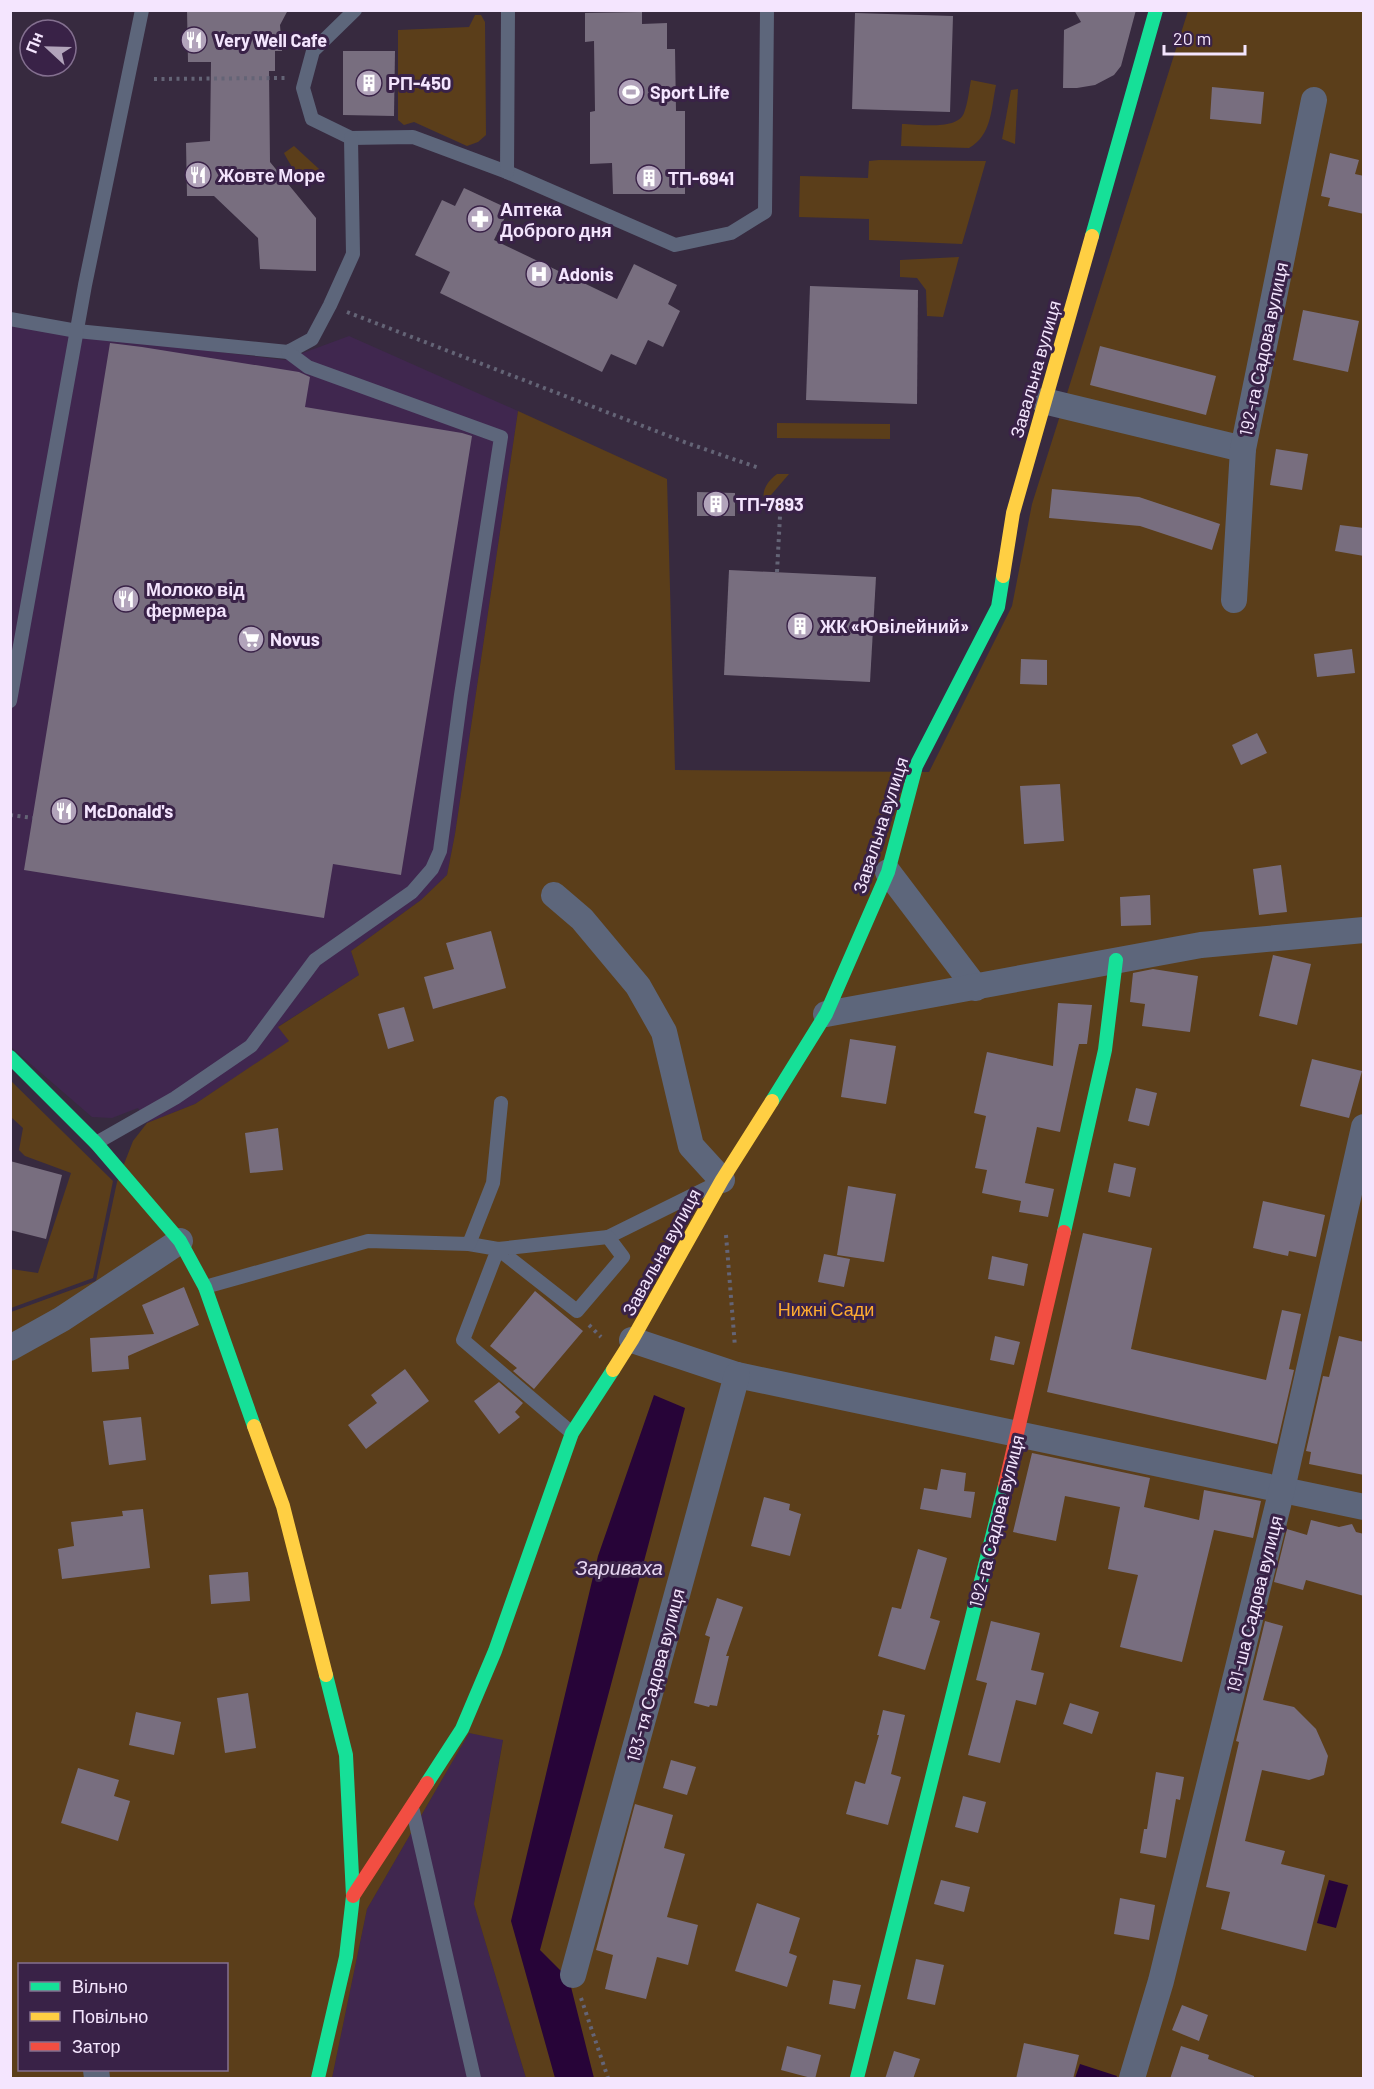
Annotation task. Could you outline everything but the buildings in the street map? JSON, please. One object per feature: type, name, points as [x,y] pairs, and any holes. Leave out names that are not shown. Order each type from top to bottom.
[{"type":"street","name":"Завальна вулиця","points":[[353,1896],[462,1729],[495,1651],[572,1432],[632,1340],[722,1180],[826,1014],[888,872],[916,766],[998,607],[1013,513],[1156,10]]},
{"type":"street","name":"192-га Садова вулиця","points":[[1234,600],[1243,449],[1314,100]]},
{"type":"street","points":[[1044,401],[1243,449]]},
{"type":"street","points":[[888,872],[976,988]]},
{"type":"street","points":[[554,895],[582,919],[638,986],[664,1032],[692,1146],[722,1180]]},
{"type":"street","points":[[826,1014],[1201,945],[1364,930]]},
{"type":"street","name":"192-га Садова вулиця","points":[[857,2079],[1018,1433],[1105,1050],[1116,960]]},
{"type":"street","points":[[10,1057],[96,1143],[180,1241],[205,1287],[283,1506],[346,1755],[353,1896],[346,1957],[318,2079]]},
{"type":"street","name":"191-ша Садова вулиця","points":[[1132,2079],[1161,1981],[1282,1489],[1364,1127]]},
{"type":"street","points":[[10,1348],[62,1319],[180,1241]]},
{"type":"street","points":[[632,1340],[737,1375],[1364,1507]]},
{"type":"street","name":"193-тя Садова вулиця","points":[[573,1975],[737,1375]]},
{"type":"lane","points":[[10,701],[77,331],[142,10]]},
{"type":"lane","points":[[355,10],[313,51],[303,88],[312,119],[351,138],[413,137],[507,172],[675,245],[731,233],[765,212],[767,10]]},
{"type":"lane","points":[[507,172],[508,10]]},
{"type":"lane","points":[[288,352],[312,339],[353,254],[351,138]]},
{"type":"lane","points":[[10,319],[77,331],[288,352],[309,367],[501,437],[461,694],[440,851],[432,869],[412,892],[315,960],[251,1046],[175,1098],[96,1143]]},
{"type":"lane","points":[[469,1244],[493,1183],[501,1103]]},
{"type":"lane","points":[[205,1287],[368,1241],[469,1244],[498,1249],[608,1237],[722,1180]]},
{"type":"lane","points":[[498,1249],[577,1311],[623,1257],[608,1237]]},
{"type":"lane","points":[[498,1249],[463,1340],[572,1432]]},
{"type":"lane","points":[[412,1805],[474,2079]]},
{"type":"path","points":[[154,79],[288,78]]},
{"type":"path","points":[[330,305],[687,443],[759,468]]},
{"type":"path","points":[[777,572],[780,516]]},
{"type":"path","points":[[10,815],[33,818]]},
{"type":"path","points":[[726,1226],[737,1375]]},
{"type":"path","points":[[573,1975],[608,2079]]},
{"type":"shaded area","points":[[10,326],[284,360],[349,336],[518,411],[447,875],[421,900],[351,951],[359,975],[279,1026],[290,1041],[195,1104],[147,1123],[138,1108],[112,1118],[92,1117],[11,1047]]},
{"type":"shaded area","points":[[469,1733],[503,1739],[474,1904],[526,2078],[332,2078],[367,1909]]},
{"type":"green space","name":"Нижні Сади","points":[[1188,11],[1363,11],[1363,2078],[526,2078],[474,1904],[503,1740],[469,1733],[367,1909],[332,2078],[11,2078],[11,1312],[96,1281],[117,1182],[133,1141],[147,1123],[195,1104],[289,1041],[278,1027],[359,975],[351,951],[421,900],[447,875],[518,411],[667,479],[675,770],[929,772],[1012,606],[1032,504]]},
{"type":"green space","points":[[475,15],[481,15],[485,22],[486,135],[478,142],[467,146],[414,122],[404,125],[398,120],[398,30],[469,27]]},
{"type":"green space","points":[[971,80],[996,85],[989,121],[977,143],[969,148],[901,146],[902,124],[936,125],[960,119],[964,113]]},
{"type":"green space","points":[[1018,89],[1015,144],[1002,139],[1011,90]]},
{"type":"green space","points":[[294,146],[319,169],[319,182],[301,176],[291,165],[284,153]]},
{"type":"green space","points":[[869,161],[986,161],[962,244],[869,240],[869,219],[799,217],[800,176],[868,178]]},
{"type":"green space","points":[[959,257],[943,317],[927,316],[926,290],[917,278],[900,277],[900,260]]},
{"type":"green space","points":[[777,423],[890,424],[890,439],[777,438]]},
{"type":"green space","points":[[777,474],[789,474],[771,495],[781,506],[778,510],[766,503],[764,498],[765,488]]},
{"type":"green space","points":[[10,1080],[113,1181],[93,1278],[11,1308],[11,1269],[38,1273],[71,1173],[25,1156],[19,1150],[23,1128],[11,1117]]},
{"type":"water","name":"Зариваха","points":[[654,1395],[685,1408],[540,1950],[569,1979],[594,2078],[555,2078],[511,1921],[598,1556]]},
{"type":"water","points":[[1329,1880],[1348,1885],[1336,1928],[1317,1923]]},
{"type":"water","points":[[1080,2064],[1117,2076],[1116,2078],[1075,2078]]},
{"type":"traffic: fast","points":[[1092,236],[1156,10]]},
{"type":"traffic: fast","points":[[772,1101],[826,1014],[888,872],[916,766],[998,607],[1003,576]]},
{"type":"traffic: fast","points":[[1064,1232],[1105,1050],[1116,960]]},
{"type":"traffic: fast","points":[[10,1057],[96,1143],[180,1241],[205,1287],[254,1426]]},
{"type":"traffic: fast","points":[[427,1783],[462,1729],[495,1651],[572,1433],[613,1370]]},
{"type":"traffic: fast","points":[[857,2078],[1005,1485]]},
{"type":"traffic: fast","points":[[318,2078],[346,1957],[353,1896],[346,1755],[326,1675]]},
{"type":"traffic: slow","points":[[1003,576],[1013,513],[1092,236]]},
{"type":"traffic: slow","points":[[613,1370],[722,1180],[772,1101]]},
{"type":"traffic: slow","points":[[254,1426],[283,1506],[326,1675]]},
{"type":"traffic: jam","points":[[1005,1485],[1064,1232]]},
{"type":"traffic: jam","points":[[353,1896],[427,1783]]},
{"type":"place","name":"Very Well Cafe","points":[[194,40]]},
{"type":"place","name":"РП-450","points":[[369,83]]},
{"type":"place","name":"Sport Life","points":[[631,92]]},
{"type":"place","name":"Жовте Море","points":[[198,175]]},
{"type":"place","name":"ТП-6941","points":[[649,178]]},
{"type":"place","name":"Аптека Доброго дня","points":[[480,219]]},
{"type":"place","name":"Adonis","points":[[539,274]]},
{"type":"place","name":"ТП-7893","points":[[716,504]]},
{"type":"place","name":"Молоко від фермера","points":[[126,599]]},
{"type":"place","name":"ЖК «Ювілейний»","points":[[800,626]]},
{"type":"place","name":"Novus","points":[[251,639]]},
{"type":"place","name":"McDonald's","points":[[64,811]]}]
